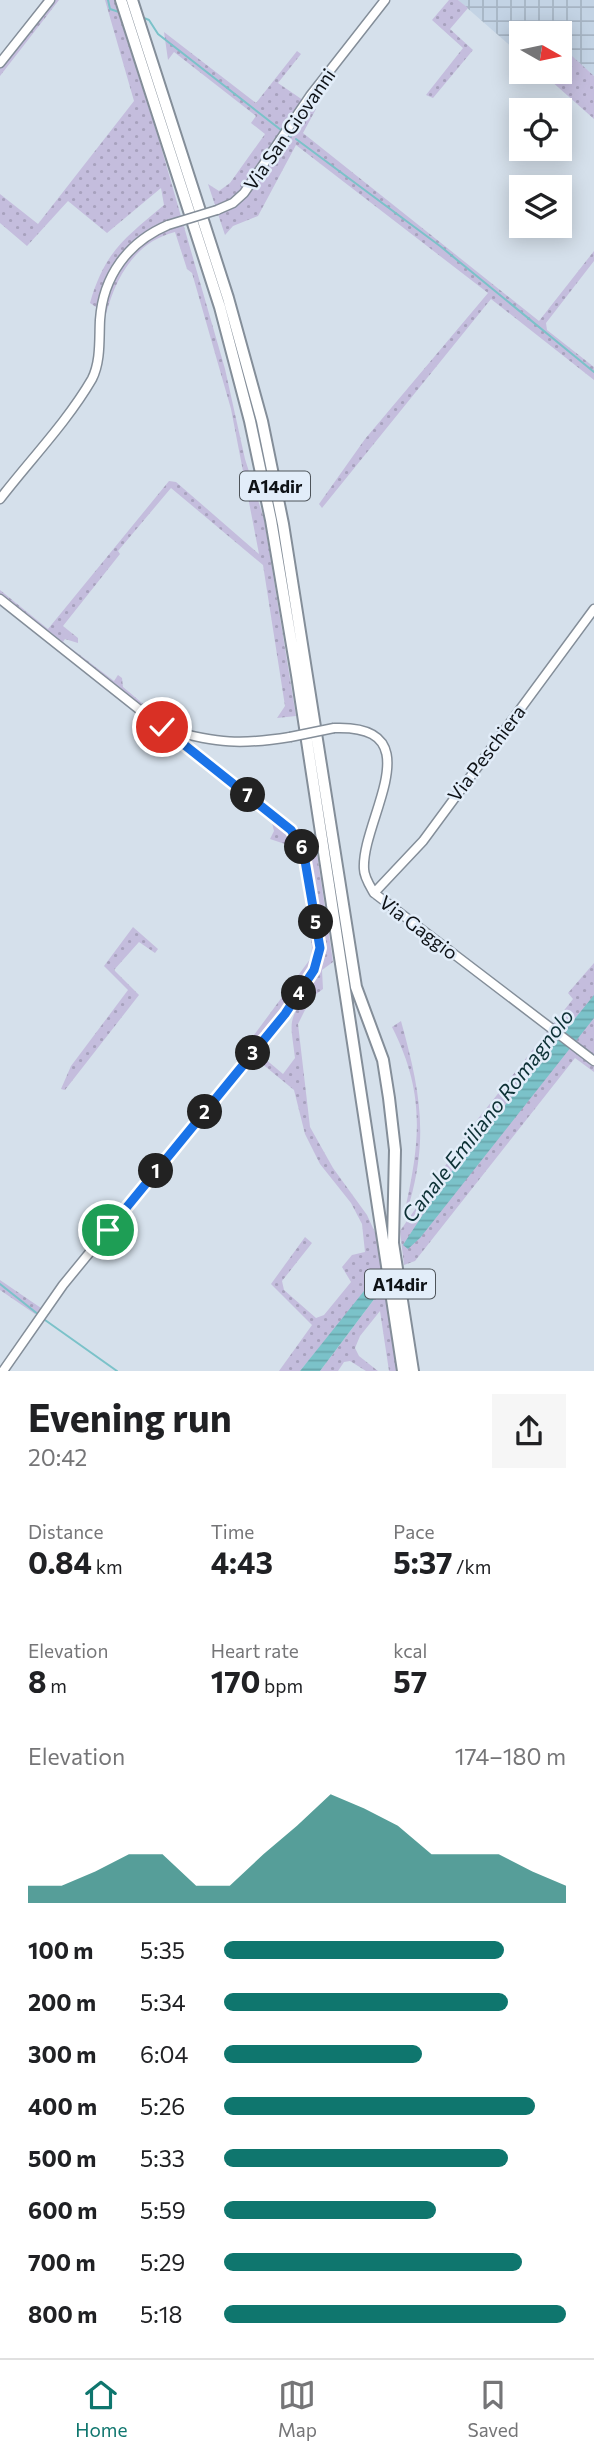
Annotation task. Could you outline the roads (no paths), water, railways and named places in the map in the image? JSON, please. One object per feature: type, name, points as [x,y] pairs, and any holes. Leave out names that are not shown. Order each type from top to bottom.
[{"type":"highway","name":"A14dir","points":[[121,0],[219,307],[250,421],[271,520],[298,675],[403,1371]]},
{"type":"highway","name":"A14dir","points":[[132,0],[228,298],[265,434],[283,524],[356,987],[383,1059],[395,1150],[393,1243],[413,1371]]},
{"type":"street","points":[[0,63],[50,0]]},
{"type":"street","name":"Via San Giovanni","points":[[0,499],[93,377],[99,347],[103,297],[115,269],[139,241],[168,225],[233,203],[244,193],[310,96],[386,0]]},
{"type":"street","points":[[0,599],[291,830],[303,849],[320,948],[314,970],[285,1014],[63,1285],[3,1371]]},
{"type":"street","name":"Via Peschiera","points":[[374,893],[423,841],[594,609]]},
{"type":"street","name":"Via Gaggio","points":[[162,727],[212,742],[251,743],[334,728],[357,727],[373,735],[386,750],[389,771],[365,854],[364,871],[374,893],[594,1061]]},
{"type":"water","points":[[594,995],[594,1018],[420,1238],[408,1249],[403,1245],[448,1176]]},
{"type":"water","points":[[377,1279],[382,1283],[375,1298],[320,1371],[300,1371],[364,1291]]},
{"type":"waterway","points":[[108,0],[110,9],[119,12]]},
{"type":"waterway","points":[[144,18],[149,20],[158,34],[281,130]]},
{"type":"waterway","points":[[296,139],[440,246],[594,372]]},
{"type":"waterway","points":[[0,1284],[39,1315]]},
{"type":"waterway","points":[[45,1320],[117,1371]]},
{"type":"water label","name":"Canale Emiliano Romagnolo","points":[[487,1115]]}]
